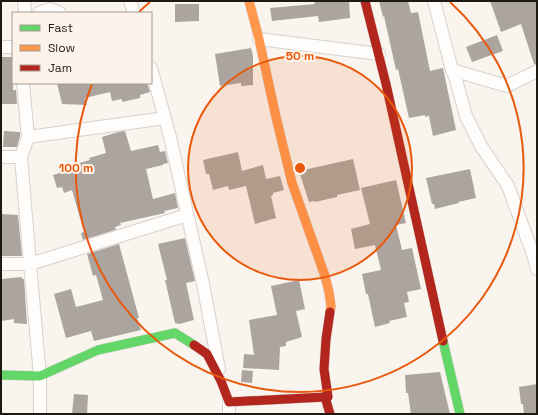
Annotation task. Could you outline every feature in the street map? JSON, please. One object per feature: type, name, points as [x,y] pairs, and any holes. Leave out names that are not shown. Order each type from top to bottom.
[{"type":"street","points":[[24,1],[25,12]]},
{"type":"street","points":[[130,1],[134,12]]},
{"type":"street","points":[[229,402],[328,397],[324,369],[326,339],[331,306],[329,292],[292,183],[249,1]]},
{"type":"street","points":[[365,1],[379,54],[460,414]]},
{"type":"street","points":[[434,1],[466,116],[482,146],[508,186],[537,269]]},
{"type":"street","points":[[42,12],[50,9],[58,12]]},
{"type":"street","points":[[259,39],[379,54]]},
{"type":"street","points":[[1,47],[12,47]]},
{"type":"street","points":[[452,70],[507,86],[537,71]]},
{"type":"street","points":[[152,72],[170,137],[188,215],[203,284],[221,382]]},
{"type":"street","points":[[23,84],[28,137],[21,158],[40,376],[40,414]]},
{"type":"street","points":[[28,137],[165,118]]},
{"type":"street","points":[[1,157],[21,158]]},
{"type":"street","points":[[1,264],[30,264],[188,215]]},
{"type":"street","points":[[1,375],[40,376],[98,350],[175,334],[207,354],[229,402],[229,414]]},
{"type":"street","points":[[325,397],[330,414]]},
{"type":"building","points":[[314,1],[349,1],[350,18],[319,22],[318,16],[272,21],[270,8],[315,4]]},
{"type":"building","points":[[379,1],[408,1],[411,13],[418,12],[430,71],[443,68],[456,130],[433,136],[429,116],[425,117],[425,115],[409,118],[398,69],[396,70],[384,16],[383,17]]},
{"type":"building","points":[[490,1],[537,1],[537,64],[534,64],[521,24],[501,32]]},
{"type":"building","points":[[175,4],[199,4],[199,21],[175,22]]},
{"type":"building","points":[[497,35],[503,51],[472,62],[466,47]]},
{"type":"building","points":[[251,48],[253,56],[253,85],[241,86],[241,83],[220,86],[215,54]]},
{"type":"building","points":[[1,57],[12,57],[12,84],[13,90],[16,90],[17,104],[1,104]]},
{"type":"building","points":[[57,84],[147,84],[150,92],[140,95],[140,98],[122,102],[122,99],[112,101],[110,92],[85,98],[87,105],[62,104]]},
{"type":"building","points":[[4,131],[20,132],[17,147],[3,147]]},
{"type":"building","points":[[125,131],[131,151],[158,145],[160,152],[165,151],[168,163],[146,169],[153,199],[175,193],[178,208],[164,211],[165,213],[120,223],[121,225],[115,227],[115,230],[83,240],[81,233],[84,232],[72,190],[64,193],[62,187],[57,188],[53,175],[69,170],[68,166],[90,160],[89,158],[106,153],[102,137]]},
{"type":"building","points":[[238,152],[242,171],[263,165],[266,179],[280,176],[284,190],[273,193],[271,196],[276,218],[255,224],[246,186],[229,190],[228,186],[213,190],[209,174],[206,174],[203,160]]},
{"type":"building","points":[[353,159],[360,190],[337,195],[337,197],[309,202],[299,171]]},
{"type":"building","points":[[470,169],[476,198],[435,209],[434,204],[432,204],[426,178]]},
{"type":"building","points":[[396,180],[406,223],[396,225],[402,250],[412,248],[421,289],[407,292],[409,302],[404,303],[407,317],[389,321],[390,323],[375,327],[362,274],[381,270],[375,245],[355,249],[351,229],[370,224],[361,188]]},
{"type":"building","points":[[1,214],[18,215],[22,256],[1,256]]},
{"type":"building","points":[[185,238],[195,281],[186,283],[194,320],[179,324],[175,323],[165,280],[167,280],[158,244]]},
{"type":"building","points":[[119,244],[141,330],[94,341],[91,331],[66,338],[54,294],[71,289],[76,307],[103,300],[96,275],[93,276],[87,254]]},
{"type":"building","points":[[22,277],[22,279],[24,279],[27,324],[14,323],[14,319],[1,321],[1,279]]},
{"type":"building","points":[[299,280],[305,309],[296,311],[302,337],[286,342],[286,346],[280,347],[279,370],[243,368],[244,354],[254,355],[249,320],[277,315],[271,286]]},
{"type":"building","points":[[242,370],[253,371],[252,383],[241,382]]},
{"type":"building","points":[[440,372],[450,414],[411,414],[408,393],[406,393],[405,375]]},
{"type":"building","points":[[537,384],[537,414],[524,414],[519,387]]},
{"type":"building","points":[[74,394],[88,395],[87,414],[72,414]]},
{"type":"traffic: fast","points":[[1,375],[40,376],[98,350],[175,333],[194,345]]},
{"type":"traffic: fast","points":[[443,341],[460,414]]},
{"type":"traffic: slow","points":[[249,1],[292,183],[325,276],[331,306],[330,312]]},
{"type":"traffic: jam","points":[[365,1],[386,84],[443,341]]},
{"type":"traffic: jam","points":[[330,312],[324,369],[328,397],[325,397],[330,414]]},
{"type":"traffic: jam","points":[[194,345],[207,354],[221,381],[229,402],[325,397]]}]
